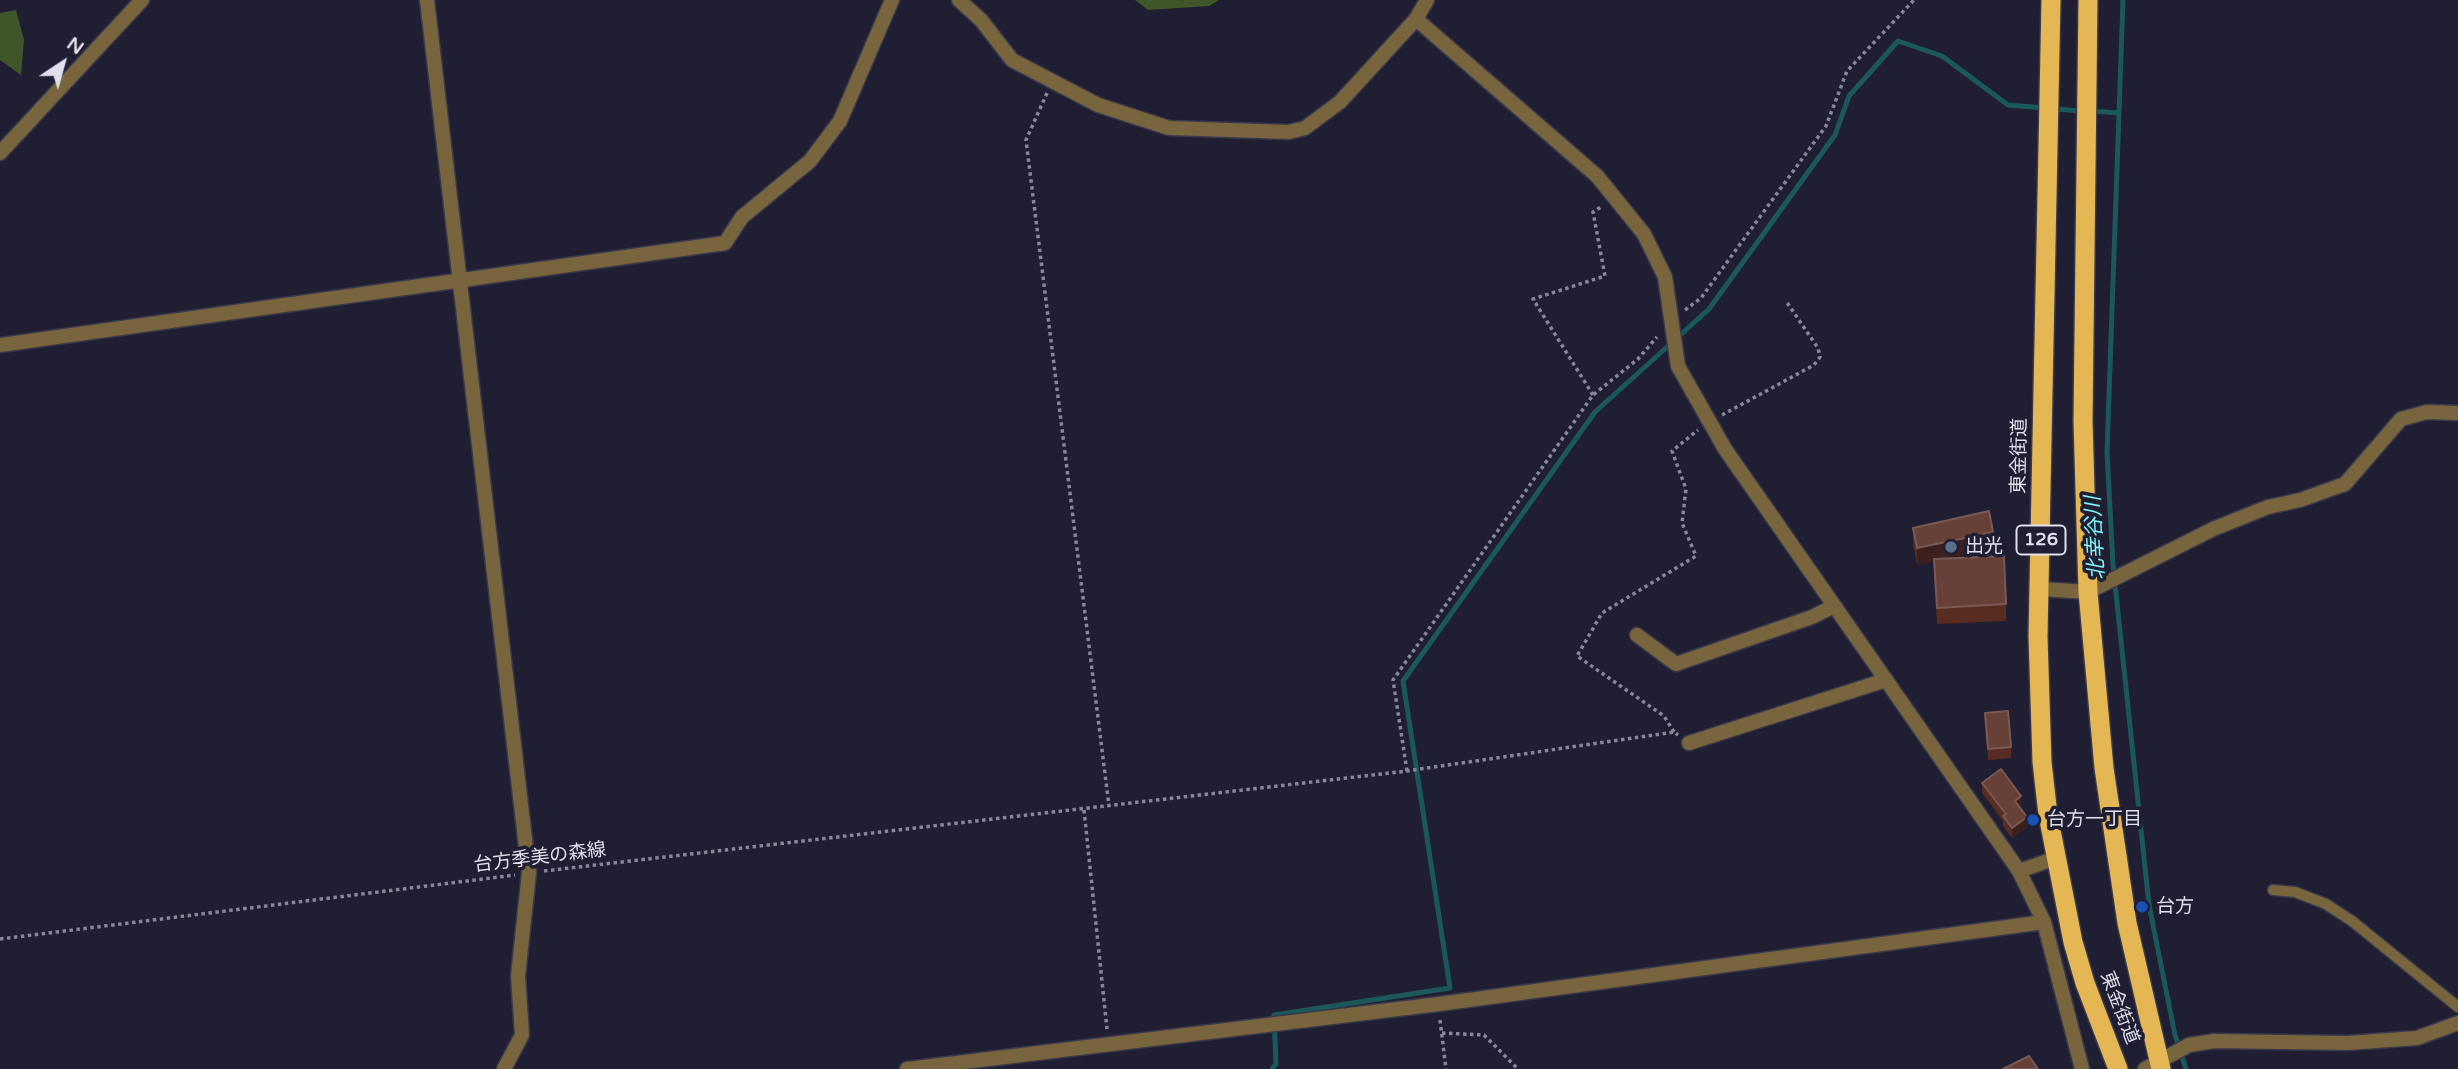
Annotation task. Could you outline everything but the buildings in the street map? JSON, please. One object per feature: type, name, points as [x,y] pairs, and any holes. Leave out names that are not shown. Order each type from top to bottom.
[{"type":"highway","name":"東金街道","points":[[2050,0],[2038,636],[2042,762],[2056,858],[2085,983],[2118,1069]]},
{"type":"highway","name":"東金街道","points":[[2088,0],[2083,421],[2088,592],[2104,768],[2127,923],[2155,1067]]},
{"type":"street","points":[[0,153],[142,0]]},
{"type":"street","points":[[427,0],[529,873],[518,976],[522,1035],[504,1069]]},
{"type":"street","points":[[0,345],[725,243],[742,217],[810,161],[840,121],[892,0]]},
{"type":"street","points":[[959,0],[981,20],[1012,60],[1098,105],[1169,128],[1289,132],[1305,128],[1323,117],[1416,19],[1427,0]]},
{"type":"street","points":[[1416,19],[1616,197],[1654,251],[1665,277],[1678,366],[1709,422],[2019,871],[2044,922],[2082,1069]]},
{"type":"street","points":[[2040,589],[2088,592],[2213,529],[2268,506],[2300,500],[2345,484],[2401,419],[2427,412],[2458,413]]},
{"type":"street","points":[[1637,635],[1676,664],[1812,617],[1834,606]]},
{"type":"street","points":[[1689,743],[1886,680]]},
{"type":"street","points":[[2019,871],[2056,858]]},
{"type":"street","points":[[907,1069],[1439,1004],[2044,922]]},
{"type":"street","points":[[2155,1067],[2189,1045],[2214,1041],[2359,1043],[2417,1038],[2458,1023]]},
{"type":"lane","points":[[2273,890],[2295,892],[2326,904],[2352,921],[2458,1007]]},
{"type":"path","points":[[1407,771],[1393,680],[1593,394],[1638,359],[1671,320],[1701,298],[1826,126],[1847,71],[1914,0]]},
{"type":"path","points":[[1052,81],[1026,141],[1109,806]]},
{"type":"path","points":[[1593,394],[1533,299],[1605,276],[1592,212],[1616,197]]},
{"type":"path","points":[[1689,743],[1674,732],[1664,716],[1577,656],[1602,613],[1696,556],[1682,523],[1686,489],[1672,451],[1709,422],[1814,365],[1819,357],[1818,348],[1787,301]]},
{"type":"path","name":"台方季美の森線","points":[[0,939],[529,873],[1407,771],[1674,732]]},
{"type":"path","points":[[1084,810],[1108,1043]]},
{"type":"path","points":[[1439,1004],[1446,1069]]},
{"type":"path","points":[[1442,1033],[1484,1035],[1518,1069]]},
{"type":"green space","points":[[1135,0],[1219,0],[1209,6],[1148,10]]},
{"type":"green space","points":[[16,10],[24,40],[21,75],[0,60],[0,13]]},
{"type":"waterway","name":"北幸谷川","points":[[2123,0],[2107,452],[2113,565],[2149,905],[2175,1035],[2186,1069]]},
{"type":"waterway","points":[[1272,1069],[1276,1064],[1274,1015],[1450,988],[1403,681],[1595,412],[1709,309],[1835,135],[1849,96],[1898,41],[1942,56],[2008,105],[2081,111]]},
{"type":"waterway","points":[[2091,111],[2119,113]]},
{"type":"place","name":"出光","points":[[1951,547]]},
{"type":"place","name":"台方一丁目","points":[[2033,820]]},
{"type":"place","name":"台方","points":[[2142,907]]}]
